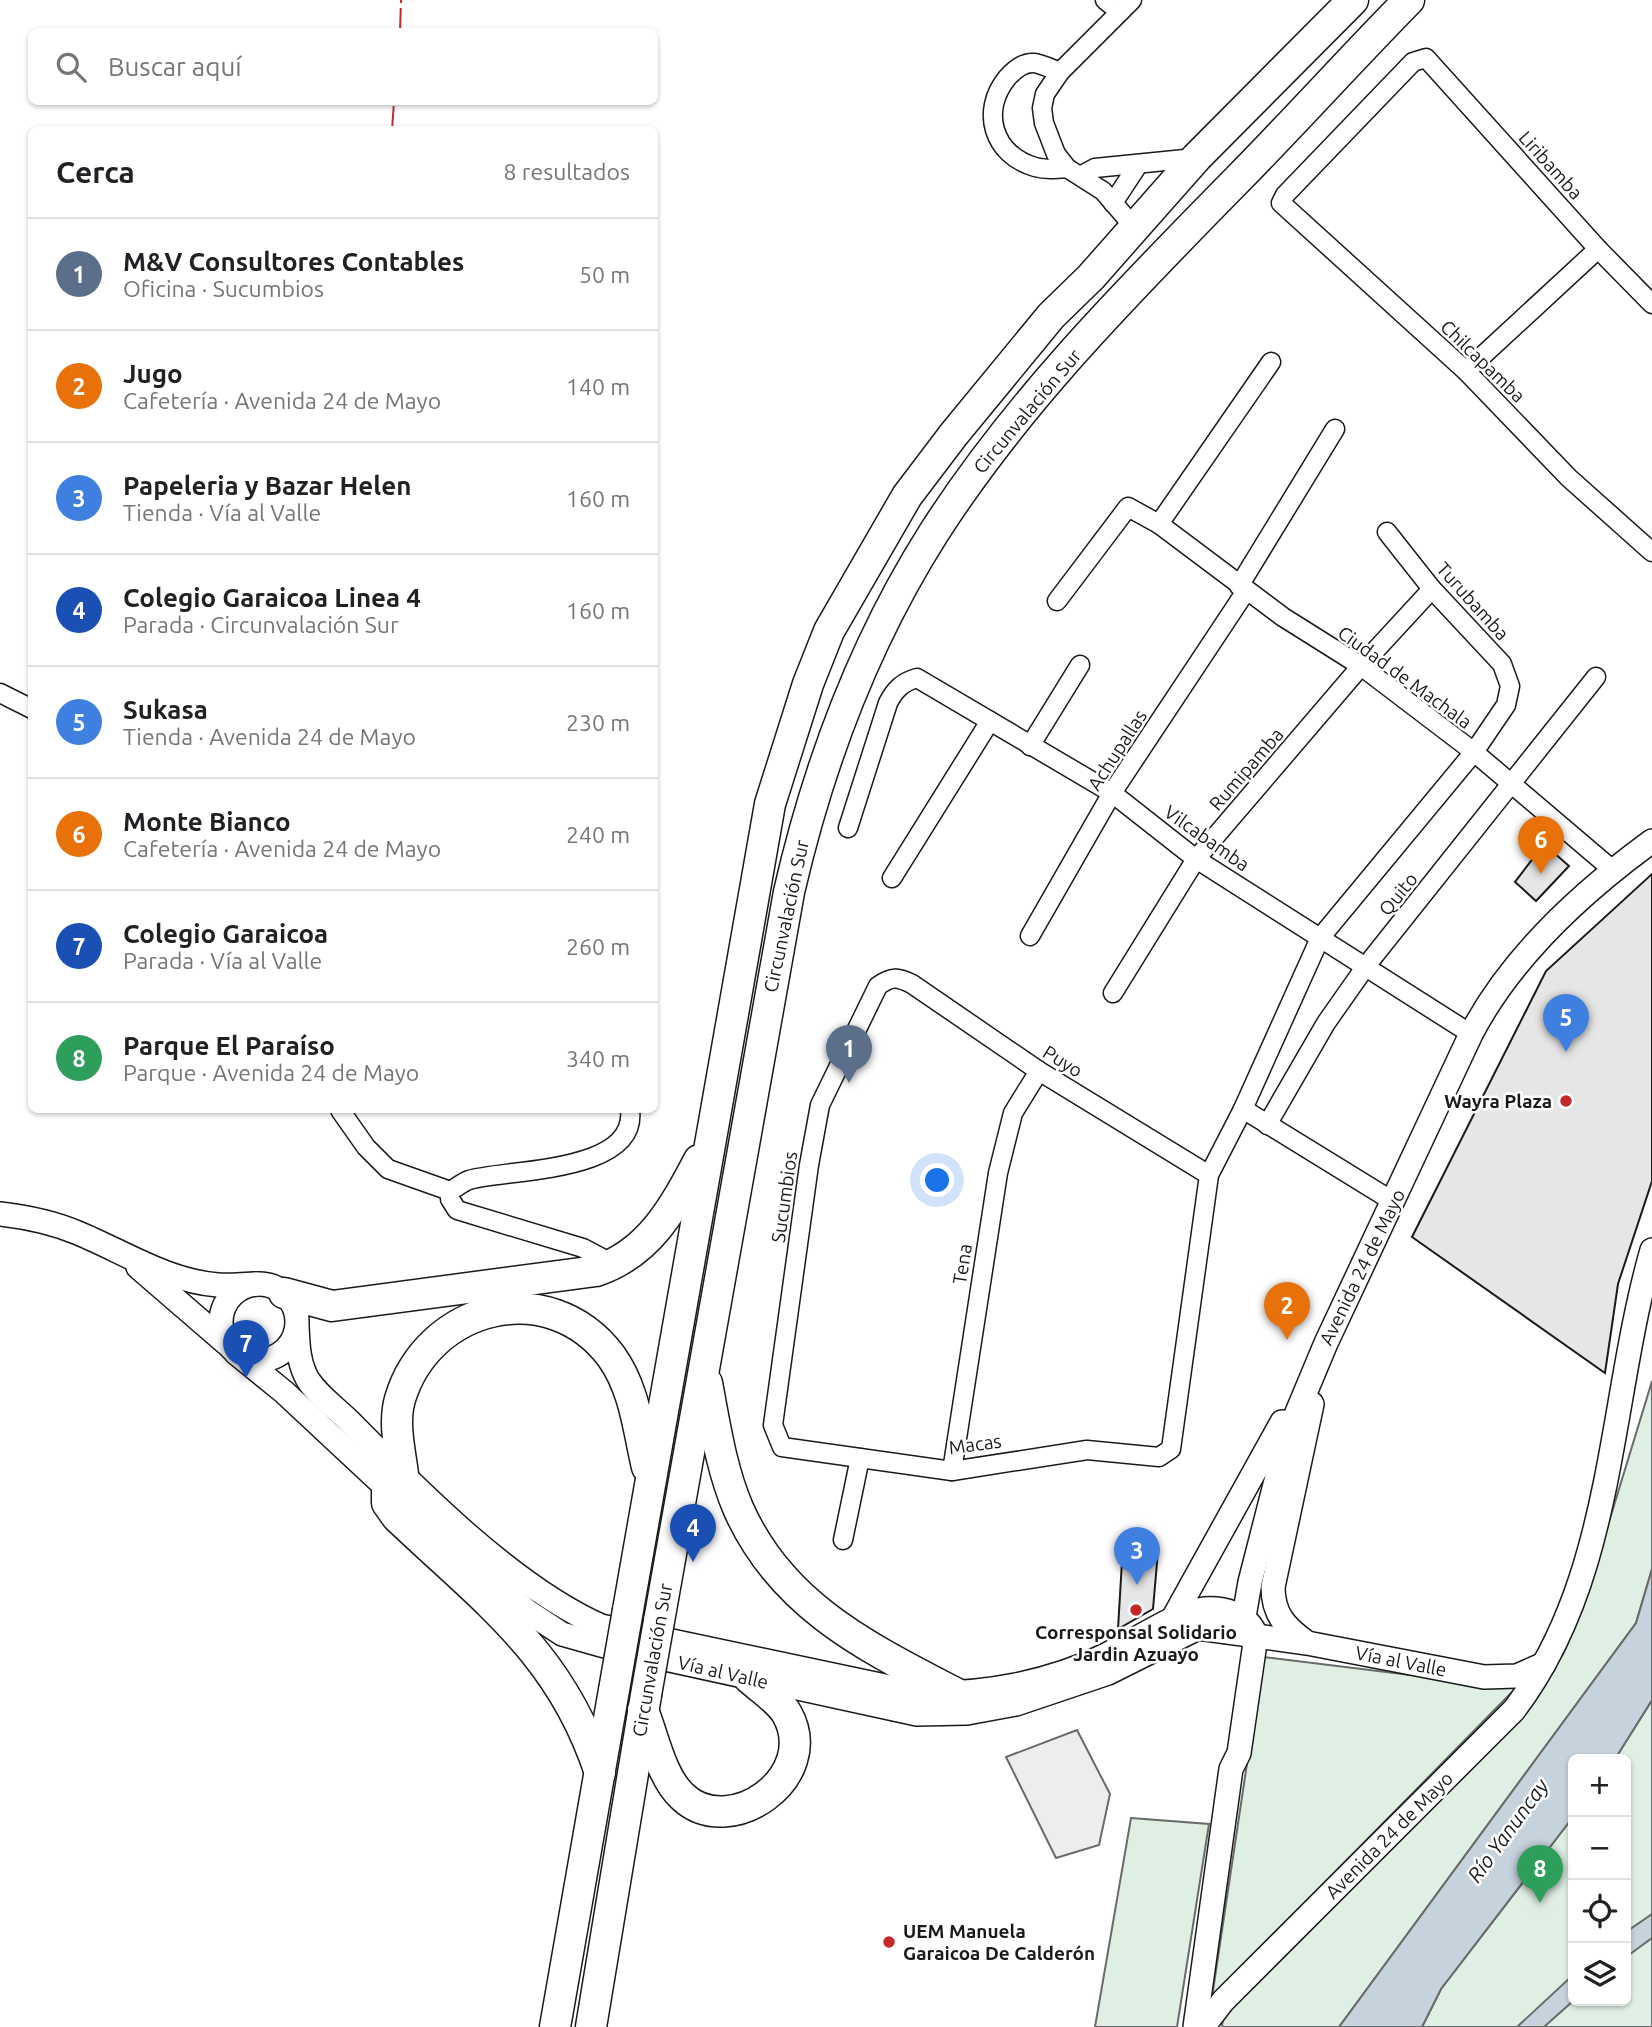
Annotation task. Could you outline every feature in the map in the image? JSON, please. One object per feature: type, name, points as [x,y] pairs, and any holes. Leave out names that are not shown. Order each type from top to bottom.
[{"type":"highway","name":"Circunvalación Sur","points":[[555,2027],[770,804],[807,684],[829,631],[908,496],[946,444],[1051,316],[1091,277],[1197,158],[1353,0]]},
{"type":"highway","name":"Circunvalación Sur","points":[[591,2027],[659,1621],[789,892],[815,791],[840,720],[869,651],[932,535],[1006,433],[1161,257],[1409,0]]},
{"type":"highway","points":[[270,1288],[313,1303],[332,1306],[576,1275],[615,1265],[634,1253],[656,1231],[676,1203],[712,1135]]},
{"type":"highway","points":[[600,1773],[589,1739],[554,1675],[493,1607],[397,1517],[387,1503],[395,1481],[399,1402],[406,1383],[427,1350],[442,1337],[480,1316],[524,1307],[541,1309],[569,1320],[610,1356],[633,1399],[651,1486]]},
{"type":"highway","points":[[704,1367],[724,1469],[738,1507],[757,1545],[797,1594],[822,1617],[885,1657],[957,1694]]},
{"type":"highway","points":[[645,1703],[670,1780],[685,1799],[713,1811],[742,1809],[767,1797],[785,1777],[793,1760],[796,1739],[787,1713],[749,1678]]},
{"type":"main road","name":"Avenida 24 de Mayo","points":[[1195,2027],[1231,1769],[1226,1754],[1247,1628],[1250,1582],[1288,1434],[1326,1343],[1486,1005],[1532,946],[1614,871],[1652,841]]},
{"type":"main road","points":[[0,1214],[69,1230],[128,1258],[190,1280],[270,1288],[295,1308],[297,1327],[288,1348],[279,1355],[257,1360],[232,1349],[220,1325],[224,1306],[237,1291],[270,1288]]},
{"type":"main road","name":"Avenida 24 de Mayo","points":[[1203,2027],[1223,2001],[1514,1710],[1545,1664],[1572,1606],[1599,1513],[1625,1388],[1640,1292],[1652,1250]]},
{"type":"main road","name":"Vía al Valle","points":[[128,1258],[232,1349],[395,1481],[565,1610],[601,1626],[918,1693],[957,1694],[1024,1683],[1102,1657],[1199,1610],[1247,1628],[1307,1643],[1484,1677],[1517,1676],[1545,1664]]},
{"type":"main road","name":"Avenida 24 de Mayo","points":[[1625,1388],[1652,1307]]},
{"type":"main road","name":"Vía al Valle","points":[[297,1327],[298,1353],[306,1377],[395,1481],[494,1584],[562,1634],[917,1714],[967,1713],[1016,1704],[1108,1673],[1198,1628],[1247,1628]]},
{"type":"main road","points":[[1171,1622],[1326,1343]]},
{"type":"main road","points":[[1307,1643],[1279,1619],[1273,1602],[1273,1587],[1326,1343]]},
{"type":"street","points":[[1105,0],[1126,6],[1060,72],[1045,94],[1042,108],[1044,123],[1056,154],[1113,203],[1134,227]]},
{"type":"street","name":"Liribamba","points":[[1281,203],[1285,195],[1419,58],[1426,58],[1598,249],[1652,304]]},
{"type":"street","points":[[1060,72],[1033,62],[1019,67],[998,90],[991,103],[991,117],[1006,148],[1021,160],[1033,167],[1074,172],[1197,158]]},
{"type":"street","points":[[1113,203],[1138,165]]},
{"type":"street","name":"Chilcapamba","points":[[1281,203],[1466,371],[1569,478],[1652,552]]},
{"type":"street","points":[[1466,371],[1598,249]]},
{"type":"street","points":[[1159,524],[1271,362]]},
{"type":"street","name":"Achupallas","points":[[1030,936],[1112,793],[1242,589],[1335,429]]},
{"type":"street","name":"Ciudad de Machala","points":[[1057,601],[1128,507],[1159,524],[1242,589],[1361,666],[1474,752],[1614,871]]},
{"type":"street","name":"Turubamba","points":[[1387,532],[1432,589],[1502,664],[1510,686],[1506,705]]},
{"type":"street","name":"Rumipamba","points":[[1113,993],[1196,859],[1361,666],[1432,589]]},
{"type":"street","points":[[1030,746],[1080,665]]},
{"type":"street","name":"Quito","points":[[1267,1125],[1326,1023],[1366,967],[1596,677]]},
{"type":"street","name":"Vilcabamba","points":[[849,828],[888,703],[900,686],[918,678],[1112,793],[1196,859],[1471,1034]]},
{"type":"street","points":[[0,692],[28,707]]},
{"type":"street","name":"Quito","points":[[1171,1449],[1209,1175],[1243,1109],[1320,938],[1474,752],[1506,705]]},
{"type":"street","points":[[892,878],[990,721]]},
{"type":"street","name":"Puyo","points":[[897,977],[1039,1071],[1209,1175]]},
{"type":"street","name":"Sucumbios","points":[[782,1447],[773,1425],[809,1165],[820,1105],[878,986],[897,977]]},
{"type":"street","name":"Tena","points":[[952,1471],[998,1173],[1013,1113],[1039,1071]]},
{"type":"street","points":[[1243,1109],[1394,1202]]},
{"type":"street","points":[[342,1113],[366,1147],[388,1169],[450,1191]]},
{"type":"street","points":[[450,1191],[468,1180],[568,1166],[609,1147],[625,1132],[631,1119],[630,1113]]},
{"type":"street","points":[[450,1191],[450,1199],[457,1210],[583,1248],[615,1265]]},
{"type":"street","name":"Macas","points":[[782,1447],[952,1471],[1087,1450],[1159,1458],[1171,1449]]},
{"type":"street","points":[[843,1540],[860,1458]]},
{"type":"green space","points":[[1652,1381],[1652,1569],[1636,1623],[1339,2027],[1222,2027],[1223,2017],[1501,1737],[1563,1654],[1583,1607]]},
{"type":"green space","points":[[1263,1657],[1516,1688],[1212,1997]]},
{"type":"green space","points":[[1652,1700],[1652,2027],[1422,2027],[1441,1989],[1568,1824],[1568,2006],[1631,2006],[1631,1754],[1618,1754]]},
{"type":"green space","points":[[1131,1818],[1209,1824],[1177,2027],[1095,2027]]},
{"type":"shaded area","points":[[1077,1730],[1110,1794],[1099,1845],[1056,1858],[1006,1757]]},
{"type":"water","name":"Río Yanuncay","points":[[1652,1569],[1652,1700],[1618,1754],[1568,1754],[1568,1824],[1441,1989],[1422,2027],[1339,2027],[1636,1623]]},
{"type":"water","points":[[1652,1914],[1652,1938],[1631,1953],[1631,1929]]},
{"type":"water","points":[[1568,1980],[1568,2005],[1544,2027],[1517,2027]]},
{"type":"building","points":[[1544,844],[1569,866],[1536,901],[1515,882]]},
{"type":"building","name":"Wayra Plaza","points":[[1652,874],[1652,1181],[1618,1284],[1605,1373],[1412,1237],[1546,971]]},
{"type":"building","points":[[1158,1551],[1153,1609],[1118,1629],[1122,1561]]},
{"type":"power","points":[[400,28],[401,0]]},
{"type":"power","points":[[392,126],[394,105]]},
{"type":"place","name":"Monte Bianco","points":[[1541,874]]},
{"type":"place","name":"Sukasa","points":[[1566,1052]]},
{"type":"place","name":"M&V Consultores Contables","points":[[849,1083]]},
{"type":"place","name":"Wayra Plaza","points":[[1566,1101]]},
{"type":"place","name":"Jugo","points":[[1287,1340]]},
{"type":"place","name":"Colegio Garaicoa","points":[[246,1378]]},
{"type":"place","name":"Colegio Garaicoa Linea 4","points":[[693,1562]]},
{"type":"place","name":"Papeleria y Bazar Helen","points":[[1137,1585]]},
{"type":"place","name":"Corresponsal Solidario Jardin Azuayo","points":[[1136,1610]]},
{"type":"place","name":"Parque El Paraíso","points":[[1540,1903]]},
{"type":"place","name":"UEM Manuela Garaicoa De Calderón","points":[[889,1942]]}]
